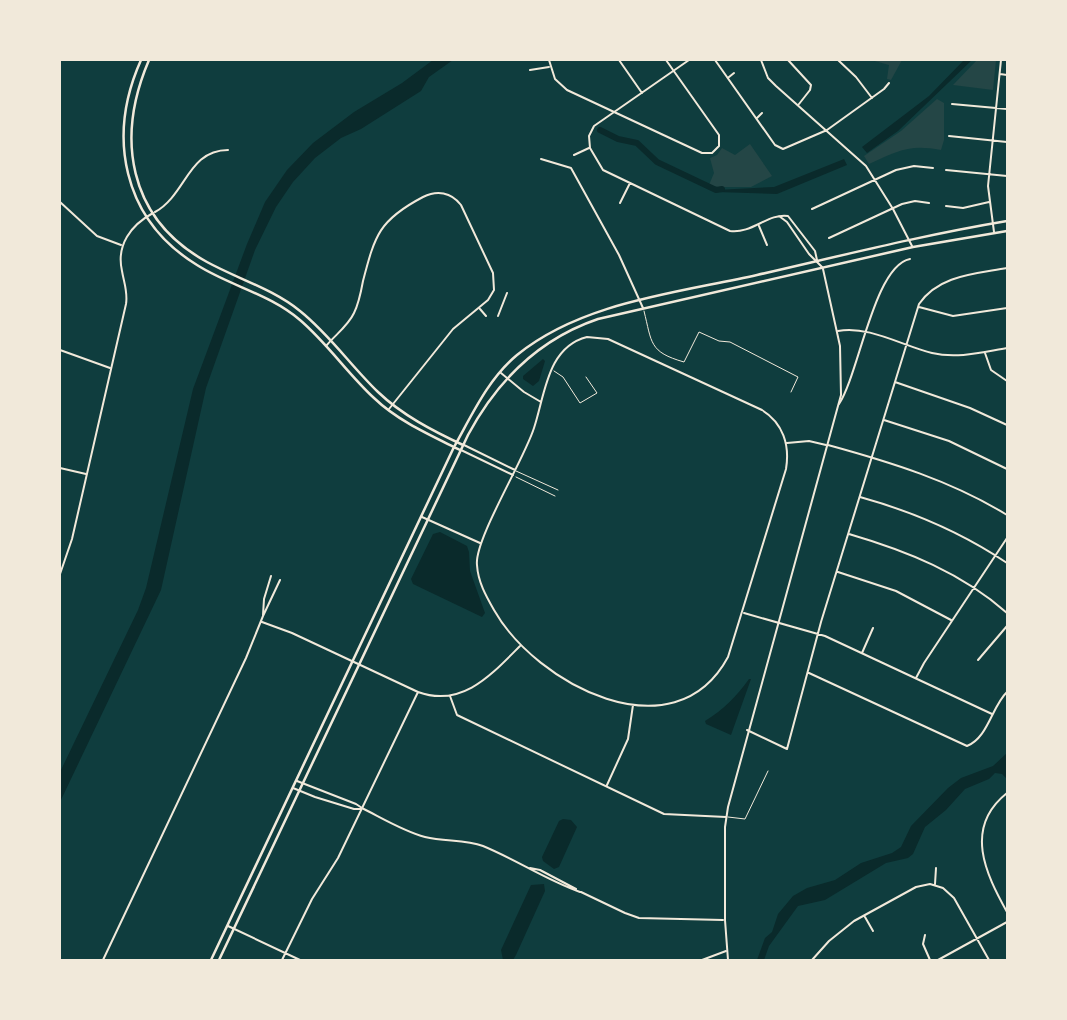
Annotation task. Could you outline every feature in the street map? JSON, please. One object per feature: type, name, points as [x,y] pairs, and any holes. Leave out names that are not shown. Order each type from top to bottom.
[{"type":"main road","points":[[141,60],[123,118],[123,147],[129,176],[147,217],[165,240],[183,256],[275,303],[300,320],[388,410],[460,450]]},
{"type":"main road","points":[[149,60],[133,109],[130,142],[137,177],[154,213],[184,247],[229,273],[289,302],[392,404],[418,422],[463,445]]},
{"type":"main road","points":[[211,961],[454,447],[471,414],[500,372],[524,349],[569,323],[607,308],[909,240],[1007,221]]},
{"type":"main road","points":[[219,961],[460,450],[487,401],[530,356],[564,333],[598,319],[912,247],[1007,231]]},
{"type":"street","points":[[549,60],[549,67],[555,79],[567,90],[702,153],[715,151],[720,142],[718,131],[666,60]]},
{"type":"street","points":[[619,60],[642,93]]},
{"type":"street","points":[[689,60],[590,131],[590,148],[603,170],[730,231],[745,230],[786,215],[793,219],[815,251],[817,261]]},
{"type":"street","points":[[715,60],[775,145],[783,149],[827,130],[889,83]]},
{"type":"street","points":[[761,60],[768,78],[858,158],[876,179],[912,247]]},
{"type":"street","points":[[788,60],[811,85],[798,106]]},
{"type":"street","points":[[838,60],[872,98]]},
{"type":"street","points":[[994,233],[989,202],[989,174],[1001,60]]},
{"type":"street","points":[[530,70],[549,67]]},
{"type":"street","points":[[728,78],[734,73]]},
{"type":"street","points":[[999,74],[1007,75]]},
{"type":"street","points":[[952,104],[1007,109]]},
{"type":"street","points":[[756,119],[762,113]]},
{"type":"street","points":[[949,136],[1007,142]]},
{"type":"street","points":[[574,155],[590,148]]},
{"type":"street","points":[[60,574],[70,546],[127,296],[121,268],[122,245],[134,226],[170,201],[199,160],[210,153],[228,150]]},
{"type":"street","points":[[541,159],[571,169],[619,255],[643,308]]},
{"type":"street","points":[[812,209],[902,168],[933,168]]},
{"type":"street","points":[[946,170],[1007,176]]},
{"type":"street","points":[[620,203],[630,183]]},
{"type":"street","points":[[326,346],[353,317],[370,252],[384,224],[399,210],[435,193],[450,195],[458,201],[493,273],[494,290],[488,300],[453,329],[388,410]]},
{"type":"street","points":[[60,202],[97,236],[110,243],[122,245]]},
{"type":"street","points":[[830,238],[908,202],[929,203]]},
{"type":"street","points":[[946,206],[963,208],[989,202]]},
{"type":"street","points":[[728,961],[724,920],[726,817],[747,730],[839,404],[842,376],[837,331],[823,268],[779,216]]},
{"type":"street","points":[[758,224],[767,245]]},
{"type":"street","points":[[839,404],[848,388],[886,281],[897,266],[910,259]]},
{"type":"street","points":[[747,730],[787,749],[818,634],[918,307],[927,294],[944,282],[1007,268]]},
{"type":"street","points":[[498,316],[507,293]]},
{"type":"street","points":[[479,307],[485,316]]},
{"type":"street","points":[[918,307],[953,316],[1007,308]]},
{"type":"street","points":[[837,331],[850,329],[944,355],[1007,348]]},
{"type":"street","points":[[593,337],[608,339],[762,410],[778,423],[786,443],[786,469],[743,612],[728,657],[715,677],[687,698],[671,704],[633,704],[578,688],[547,670],[520,646],[506,629],[483,589],[477,561],[481,544],[533,431],[552,370],[561,352],[576,341],[593,337]]},
{"type":"street","points":[[60,350],[111,368]]},
{"type":"street","points":[[985,352],[991,370],[1007,381]]},
{"type":"street","points":[[500,372],[541,402]]},
{"type":"street","points":[[894,382],[970,408],[1007,425]]},
{"type":"street","points":[[883,420],[949,441],[1007,469]]},
{"type":"street","points":[[786,443],[809,441],[871,458],[949,485],[1007,515]]},
{"type":"street","points":[[463,445],[516,471]]},
{"type":"street","points":[[460,450],[514,476]]},
{"type":"street","points":[[60,468],[87,474]]},
{"type":"street","points":[[859,496],[929,520],[965,537],[1007,563]]},
{"type":"street","points":[[422,516],[481,544]]},
{"type":"street","points":[[848,534],[895,548],[928,562],[974,588],[1007,613]]},
{"type":"street","points":[[916,679],[1007,538]]},
{"type":"street","points":[[837,571],[896,591],[952,621]]},
{"type":"street","points":[[263,616],[264,599],[271,576]]},
{"type":"street","points":[[103,961],[281,580]]},
{"type":"street","points":[[743,612],[818,634],[992,714]]},
{"type":"street","points":[[261,621],[292,632],[418,692],[434,696],[450,696],[468,691],[480,684],[520,646]]},
{"type":"street","points":[[978,660],[1007,626]]},
{"type":"street","points":[[861,654],[873,628]]},
{"type":"street","points":[[808,672],[967,746],[978,737],[1007,692]]},
{"type":"street","points":[[282,961],[312,900],[338,858],[418,692]]},
{"type":"street","points":[[450,696],[457,715],[668,816],[701,814],[726,817]]},
{"type":"street","points":[[607,786],[628,739],[633,704]]},
{"type":"street","points":[[296,780],[356,804],[423,836],[477,844],[530,868],[538,875],[639,918],[724,920]]},
{"type":"street","points":[[292,788],[354,809],[362,808]]},
{"type":"street","points":[[1007,793],[988,818],[982,844],[985,868],[1007,912]]},
{"type":"street","points":[[935,885],[936,868]]},
{"type":"street","points":[[812,961],[838,932],[864,915],[925,884],[947,890],[954,898],[989,961]]},
{"type":"street","points":[[864,915],[873,931]]},
{"type":"street","points":[[938,961],[1007,922]]},
{"type":"street","points":[[227,926],[300,961]]},
{"type":"street","points":[[925,934],[923,944],[930,961]]},
{"type":"street","points":[[702,961],[726,951]]},
{"type":"lane","points":[[643,308],[652,344],[657,351],[684,362],[699,332],[719,341],[730,342],[798,377],[791,392]]},
{"type":"lane","points":[[552,370],[563,377],[580,403],[597,393],[586,377]]},
{"type":"lane","points":[[516,471],[558,490]]},
{"type":"lane","points":[[514,476],[555,496]]},
{"type":"lane","points":[[726,817],[745,819],[768,771]]},
{"type":"shaded area","points":[[433,60],[453,60],[429,77],[421,91],[361,129],[341,138],[315,158],[293,182],[276,207],[255,250],[206,388],[161,590],[60,802],[60,772],[146,588],[193,389],[265,202],[287,170],[313,143],[354,112],[402,83]]},
{"type":"shaded area","points":[[871,60],[902,60],[891,80],[887,79],[889,65]]},
{"type":"shaded area","points":[[964,60],[972,60],[898,131],[867,153],[862,147],[929,96]]},
{"type":"shaded area","points":[[977,60],[996,60],[993,90],[953,85]]},
{"type":"shaded area","points":[[937,99],[944,103],[944,140],[941,150],[904,150],[869,164],[864,156],[901,131]]},
{"type":"shaded area","points":[[750,144],[772,176],[751,187],[709,185],[714,173],[710,158],[717,155],[722,148],[735,155]]},
{"type":"shaded area","points":[[844,159],[847,165],[777,194],[716,192],[774,187]]},
{"type":"shaded area","points":[[543,359],[545,361],[539,381],[533,386],[523,379],[523,376]]},
{"type":"shaded area","points":[[440,532],[467,546],[470,571],[485,613],[482,617],[413,584],[411,579],[433,534]]},
{"type":"shaded area","points":[[749,679],[731,735],[706,724],[705,721],[729,702]]},
{"type":"shaded area","points":[[1007,753],[1007,779],[1002,774],[995,773],[989,779],[965,789],[946,810],[925,827],[913,854],[908,858],[886,863],[825,900],[798,906],[769,946],[764,960],[757,960],[778,914],[793,896],[807,888],[835,880],[861,863],[892,853],[901,847],[911,826],[948,788],[961,778],[993,766]]},
{"type":"shaded area","points":[[571,820],[577,827],[559,867],[554,869],[543,861],[542,857],[559,821]]},
{"type":"shaded area","points":[[544,884],[545,891],[516,955],[513,960],[503,960],[501,950],[531,885]]},
{"type":"waterway","points":[[600,130],[618,139],[637,143],[657,162],[716,190],[722,189]]}]
